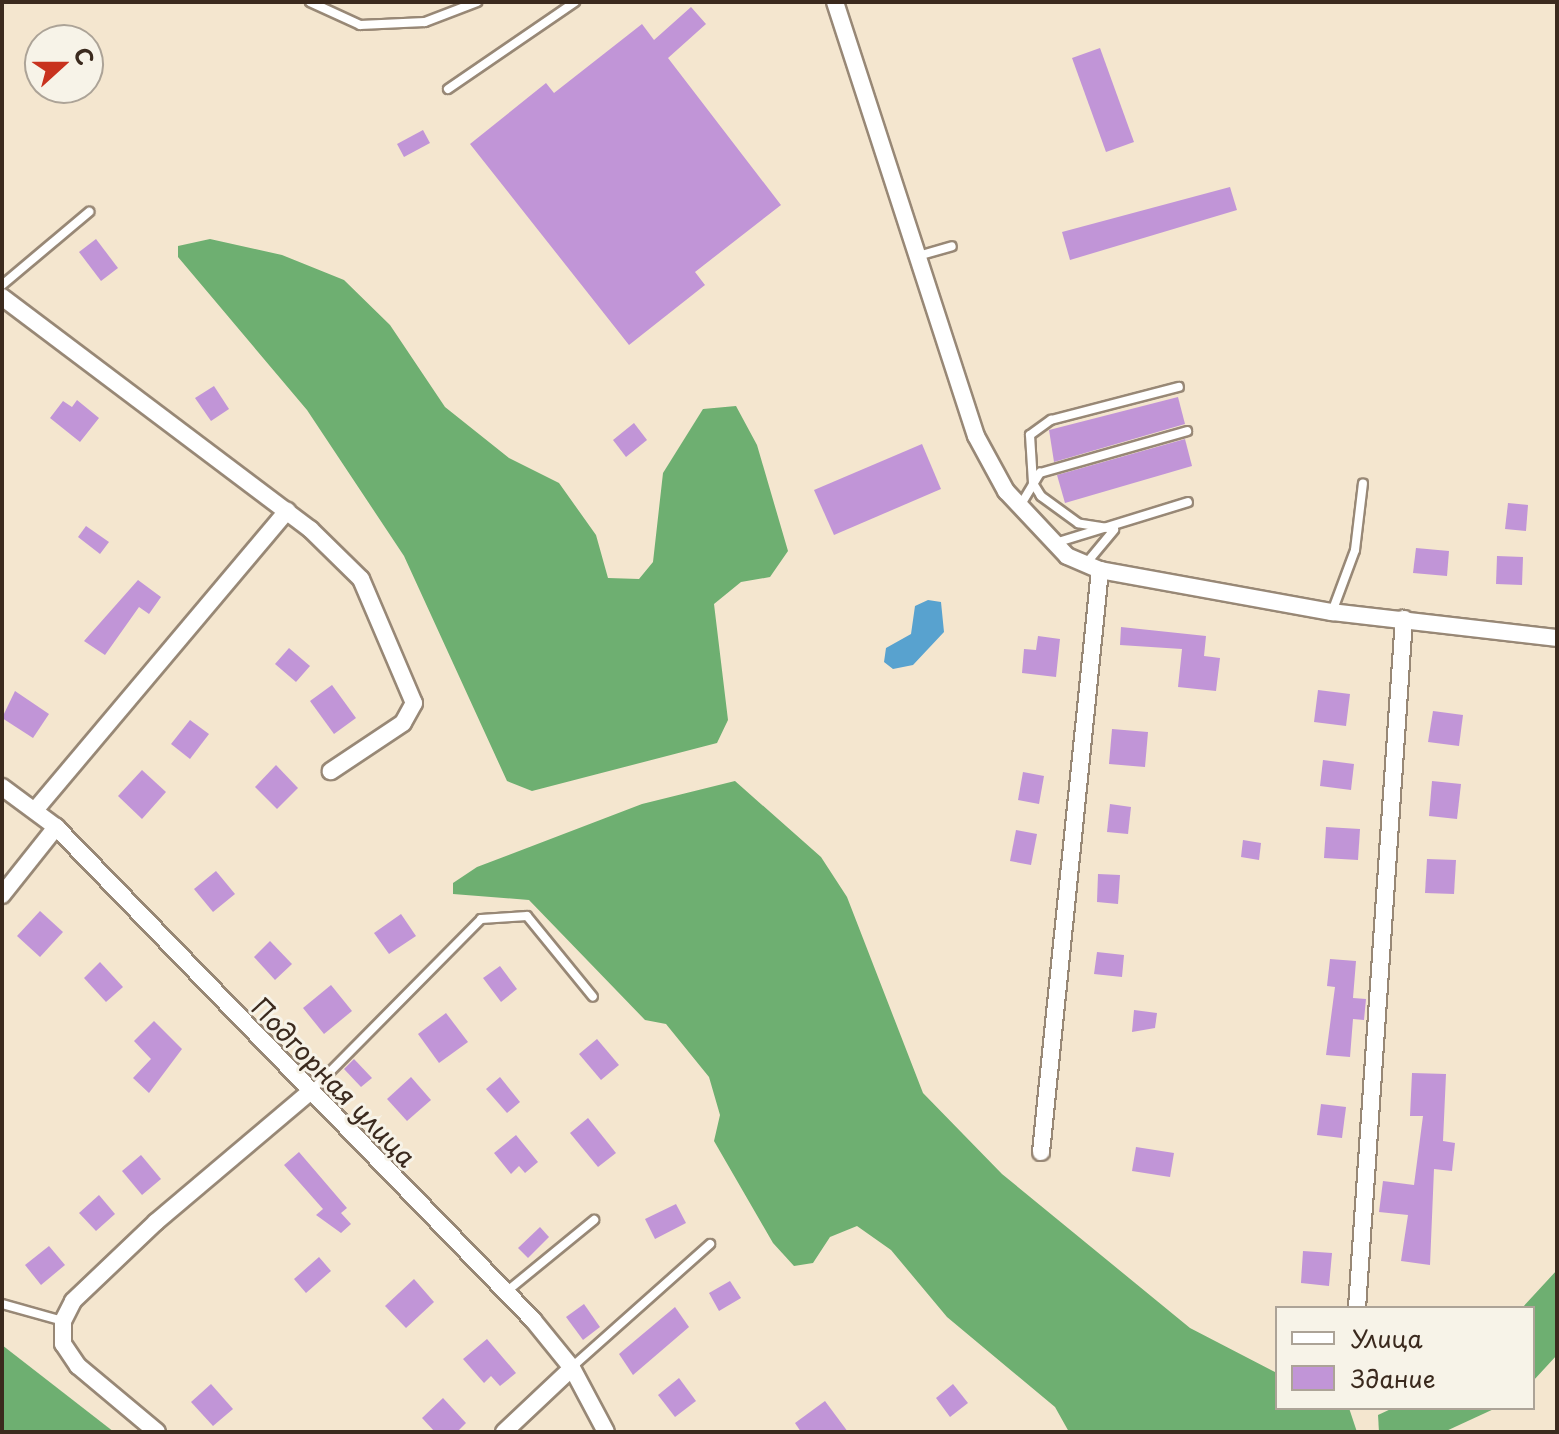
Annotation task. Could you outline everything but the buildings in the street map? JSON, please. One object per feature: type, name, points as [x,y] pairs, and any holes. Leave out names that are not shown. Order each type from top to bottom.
[{"type":"street","points":[[835,2],[914,258],[976,436],[1019,508],[1053,543],[1091,568],[1332,612],[1557,638]]},
{"type":"street","points":[[2,297],[287,511],[361,579],[411,682],[412,715],[331,771]]},
{"type":"street","points":[[36,809],[287,511]]},
{"type":"street","points":[[1041,1152],[1091,568]]},
{"type":"street","points":[[1357,1306],[1404,619]]},
{"type":"street","name":"Подгорная улица","points":[[2,787],[36,809],[56,827],[506,1292],[572,1368],[606,1432]]},
{"type":"street","points":[[2,895],[56,827]]},
{"type":"street","points":[[157,1432],[78,1366],[63,1344],[63,1321],[73,1301],[156,1222],[310,1092]]},
{"type":"street","points":[[504,1432],[572,1368]]},
{"type":"lane","points":[[310,2],[360,25],[425,22],[477,2]]},
{"type":"lane","points":[[448,89],[575,2]]},
{"type":"lane","points":[[2,285],[89,212]]},
{"type":"lane","points":[[914,258],[952,246]]},
{"type":"lane","points":[[1114,529],[1078,523],[1033,483],[1028,450],[1035,428],[1179,387]]},
{"type":"lane","points":[[1019,508],[1033,483],[1053,468],[1187,431]]},
{"type":"lane","points":[[1332,612],[1362,522],[1363,483]]},
{"type":"lane","points":[[1053,543],[1114,529],[1188,502]]},
{"type":"lane","points":[[1091,568],[1114,529]]},
{"type":"lane","points":[[310,1092],[481,919],[527,916],[593,997]]},
{"type":"lane","points":[[506,1292],[594,1220]]},
{"type":"lane","points":[[572,1368],[710,1244]]},
{"type":"lane","points":[[2,1304],[63,1321]]},
{"type":"green space","points":[[210,239],[282,255],[344,280],[390,325],[445,407],[509,458],[559,483],[596,535],[608,578],[639,579],[653,562],[663,473],[703,409],[736,406],[757,445],[788,551],[770,577],[741,582],[714,604],[728,720],[717,743],[532,791],[507,781],[404,556],[307,410],[178,257],[178,246]]},
{"type":"green space","points":[[735,781],[821,857],[847,897],[923,1093],[1002,1174],[1190,1328],[1275,1372],[1275,1410],[1350,1410],[1357,1432],[1069,1432],[1055,1407],[947,1317],[891,1250],[857,1226],[830,1237],[813,1263],[794,1266],[773,1243],[714,1141],[720,1115],[709,1077],[666,1024],[645,1020],[529,900],[453,894],[453,883],[477,867],[642,804]]},
{"type":"green space","points":[[1557,1270],[1557,1355],[1535,1379],[1535,1306],[1524,1306]]},
{"type":"green space","points":[[2,1345],[114,1432],[2,1432]]},
{"type":"green space","points":[[1389,1410],[1492,1410],[1444,1432],[1379,1432],[1378,1415]]},
{"type":"water","points":[[928,600],[941,602],[944,632],[913,665],[893,669],[884,662],[886,648],[911,634],[915,606]]}]
